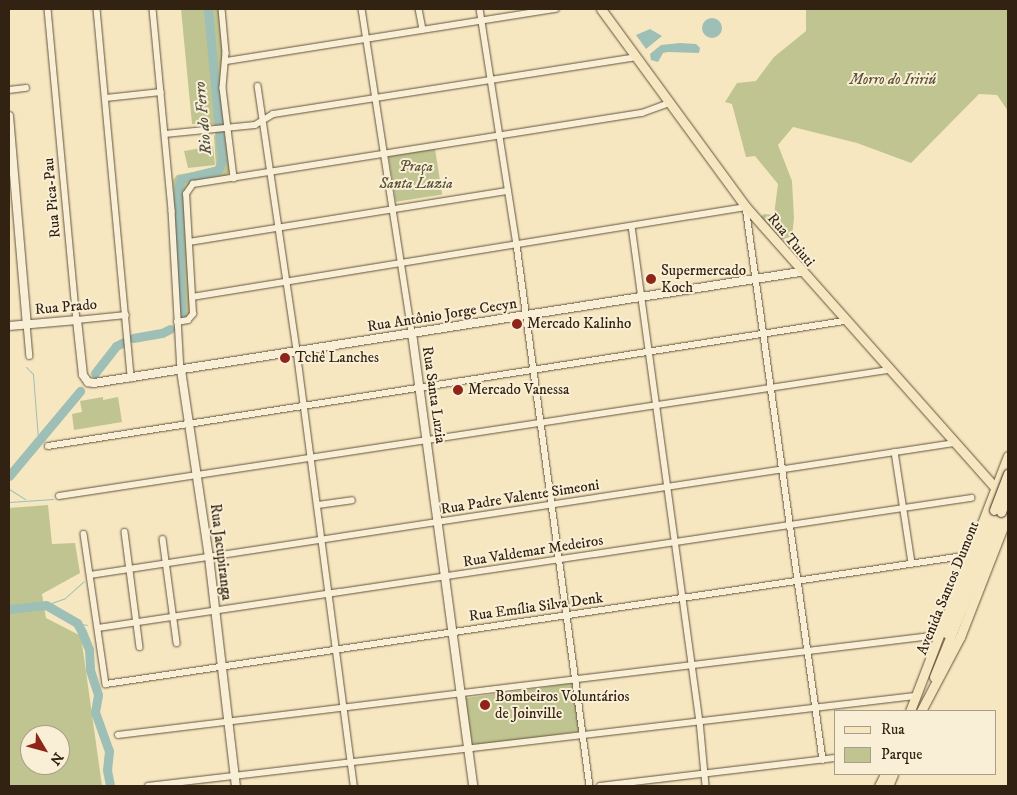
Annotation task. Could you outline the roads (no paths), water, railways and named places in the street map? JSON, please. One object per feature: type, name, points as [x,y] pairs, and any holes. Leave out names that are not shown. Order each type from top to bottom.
[{"type":"main road","name":"Rua Tuiuti","points":[[601,9],[746,207],[800,272],[954,443],[983,471],[989,481],[993,494],[1008,500]]},
{"type":"main road","points":[[910,710],[993,494],[1006,472],[1008,456]]},
{"type":"main road","points":[[983,471],[1006,472]]},
{"type":"main road","name":"Avenida Santos Dumont","points":[[910,710],[1001,512],[1006,472]]},
{"type":"main road","name":"Avenida Santos Dumont","points":[[920,710],[1008,493]]},
{"type":"street","name":"Rua Pica-Pau","points":[[48,9],[77,320],[83,375],[88,382]]},
{"type":"street","points":[[98,9],[131,378]]},
{"type":"street","name":"Rua Jacupiranga","points":[[153,9],[165,134],[181,370],[209,557],[236,786]]},
{"type":"street","points":[[222,9],[226,61],[222,128],[234,178]]},
{"type":"street","name":"Rua Santa Luzia","points":[[362,9],[412,333],[473,786]]},
{"type":"street","points":[[419,9],[423,30]]},
{"type":"street","points":[[480,9],[534,369],[590,786]]},
{"type":"street","points":[[226,61],[481,21],[534,10],[556,9]]},
{"type":"street","points":[[165,134],[222,128],[263,121],[273,114],[636,58]]},
{"type":"street","points":[[258,86],[297,351],[354,786]]},
{"type":"street","points":[[9,90],[26,88]]},
{"type":"street","points":[[106,98],[161,92]]},
{"type":"street","points":[[177,322],[192,316],[187,188],[193,184],[642,113],[669,103]]},
{"type":"street","points":[[9,116],[13,206],[30,356]]},
{"type":"street","points":[[189,242],[508,191]]},
{"type":"street","points":[[192,297],[746,207],[796,581],[810,651],[823,760]]},
{"type":"street","points":[[632,226],[693,665],[706,786]]},
{"type":"street","name":"Rua Antônio Jorge Cecyn","points":[[88,382],[131,378],[800,272]]},
{"type":"street","name":"Rua Prado","points":[[9,326],[126,316]]},
{"type":"street","points":[[48,446],[844,320]]},
{"type":"street","points":[[59,496],[888,370]]},
{"type":"street","name":"Rua Padre Valente Simeoni","points":[[90,575],[954,443]]},
{"type":"street","points":[[895,452],[912,564]]},
{"type":"street","name":"Rua Valdemar Medeiros","points":[[98,628],[971,498]]},
{"type":"street","points":[[318,505],[352,500]]},
{"type":"street","points":[[125,532],[140,647]]},
{"type":"street","points":[[84,534],[98,628]]},
{"type":"street","points":[[163,539],[177,642]]},
{"type":"street","name":"Rua Emília Silva Denk","points":[[98,628],[106,684],[970,555]]},
{"type":"street","points":[[118,735],[939,636]]},
{"type":"street","points":[[148,786],[916,696]]},
{"type":"street","points":[[600,786],[834,758]]},
{"type":"water","points":[[708,18],[716,18],[722,24],[722,32],[716,38],[708,38],[702,32],[702,24]]},
{"type":"water","points":[[650,29],[662,36],[646,49],[636,35]]},
{"type":"water","points":[[696,44],[700,48],[699,53],[668,52],[663,53],[658,62],[651,60],[650,54],[661,45]]},
{"type":"waterway","name":"Rio do Ferro","points":[[181,314],[178,190],[181,179],[218,170],[222,161],[208,9]]},
{"type":"waterway","name":"Rio do Ferro","points":[[133,338],[162,333],[170,329]]},
{"type":"waterway","name":"Rio do Ferro","points":[[95,373],[116,346],[124,342]]},
{"type":"waterway","points":[[26,367],[33,374],[38,439]]},
{"type":"waterway","name":"Rio do Ferro","points":[[9,476],[80,391]]},
{"type":"waterway","points":[[9,489],[25,499]]},
{"type":"waterway","points":[[9,502],[53,499]]},
{"type":"waterway","points":[[46,605],[65,598],[84,581]]},
{"type":"waterway","points":[[9,609],[46,605],[77,623],[89,649],[90,670],[98,695],[95,712],[109,751],[107,770],[110,786]]},
{"type":"waterway","points":[[77,623],[87,625]]},
{"type":"place","name":"Supermercado Koch","points":[[651,279]]},
{"type":"place","name":"Mercado Kalinho","points":[[517,324]]},
{"type":"place","name":"Tchê Lanches","points":[[285,358]]},
{"type":"place","name":"Mercado Vanessa","points":[[458,390]]},
{"type":"place","name":"Bombeiros Voluntários de Joinville","points":[[485,705]]},
{"type":"park label","name":"Morro do Iririú","points":[[893,80]]},
{"type":"park label","name":"Praça Santa Luzia","points":[[416,174]]}]
